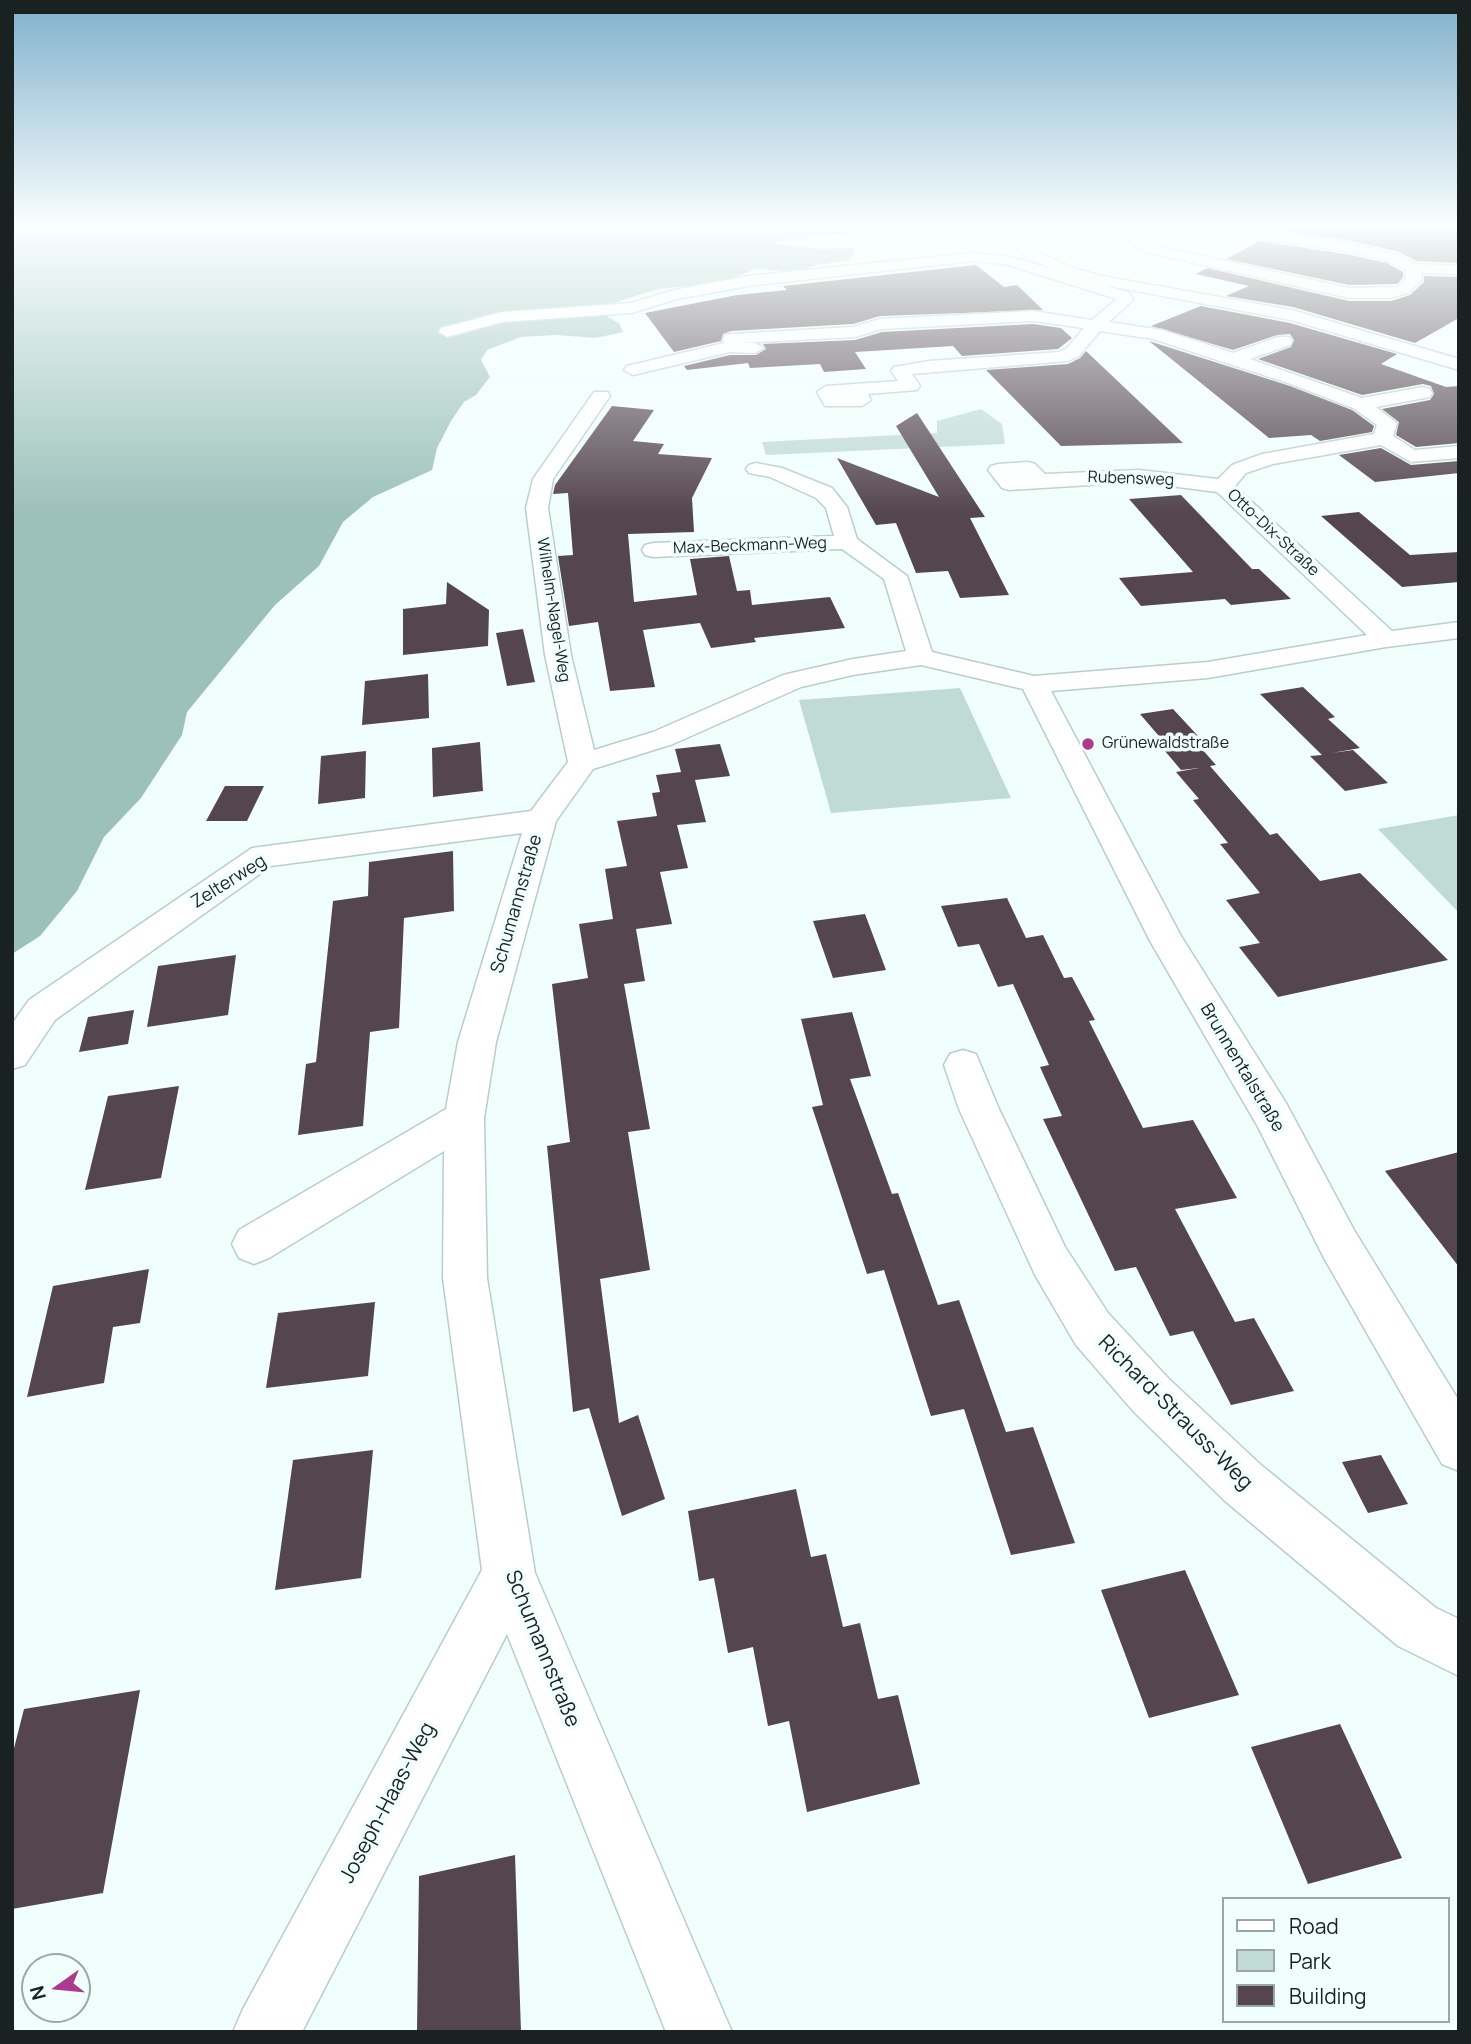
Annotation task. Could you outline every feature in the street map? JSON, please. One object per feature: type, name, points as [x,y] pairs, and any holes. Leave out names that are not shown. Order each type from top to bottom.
[{"type":"street","points":[[447,332],[475,324]]},
{"type":"street","points":[[633,370],[734,346],[736,349],[763,348],[758,338],[855,332],[879,324]]},
{"type":"street","points":[[1085,324],[1156,334],[1360,404],[1387,423],[1383,438],[1411,456],[1459,452]]},
{"type":"street","points":[[1328,324],[1459,365]]},
{"type":"street","points":[[856,390],[911,386],[900,371],[1062,357],[1073,352],[1095,326]]},
{"type":"street","points":[[1233,359],[1284,341]]},
{"type":"street","points":[[1360,404],[1423,393]]},
{"type":"street","name":"Wilhelm-Nagel-Weg","points":[[583,763],[558,656],[537,508],[543,478],[601,396]]},
{"type":"street","name":"Otto-Dix-Straße","points":[[1383,438],[1365,444],[1269,458],[1239,469],[1223,486],[1386,639]]},
{"type":"street","points":[[560,454],[584,456]]},
{"type":"street","name":"Max-Beckmann-Weg","points":[[755,469],[775,472],[824,494],[836,507],[847,542],[895,576],[921,657]]},
{"type":"street","name":"Rubensweg","points":[[1039,481],[1139,476],[1223,486]]},
{"type":"street","name":"Max-Beckmann-Weg","points":[[653,550],[847,542]]},
{"type":"street","points":[[583,763],[663,738],[792,681],[853,667],[921,657],[1034,684],[1208,670],[1386,639],[1459,630]]},
{"type":"street","name":"Brunnentalstraße","points":[[1034,684],[1167,941],[1272,1115],[1339,1244],[1459,1447]]},
{"type":"street","name":"Schumannstraße","points":[[583,763],[541,820],[477,1042],[464,1118],[465,1278],[509,1574],[699,2032]]},
{"type":"street","name":"Zelterweg","points":[[12,1055],[42,1010],[263,856],[541,820]]},
{"type":"street","name":"Richard-Strauss-Weg","points":[[963,1065],[979,1109],[1050,1261],[1092,1329],[1151,1395],[1243,1483],[1417,1627],[1459,1649]]},
{"type":"street","points":[[254,1244],[464,1118]]},
{"type":"street","name":"Joseph-Haas-Weg","points":[[266,2032],[509,1574]]},
{"type":"green space","points":[[12,324],[620,324],[623,332],[596,338],[556,335],[521,337],[487,350],[481,360],[490,377],[476,395],[464,402],[451,421],[437,448],[432,470],[373,497],[343,522],[319,566],[275,605],[187,712],[182,735],[141,798],[104,837],[77,891],[40,936],[12,954]]},
{"type":"green space","points":[[981,409],[1002,424],[1005,444],[766,455],[762,442],[937,433],[937,421]]},
{"type":"green space","points":[[960,688],[1011,798],[831,813],[799,700]]},
{"type":"green space","points":[[1459,815],[1459,913],[1378,829]]},
{"type":"building","points":[[653,324],[846,324],[731,331],[723,334],[721,341],[674,352]]},
{"type":"building","points":[[1036,324],[1061,328],[1072,338],[1058,349],[962,356],[953,346],[855,352],[866,369],[824,372],[820,364],[750,368],[748,363],[687,370],[684,366],[730,355],[756,355],[766,349],[763,344],[855,340],[882,332]]},
{"type":"building","points":[[1295,324],[1397,354],[1381,364],[1446,387],[1459,386],[1459,443],[1416,447],[1396,435],[1399,422],[1382,409],[1430,400],[1434,394],[1431,386],[1423,384],[1362,395],[1258,359],[1291,347],[1294,340],[1290,334],[1277,335],[1233,350],[1151,326]]},
{"type":"building","points":[[1352,324],[1448,324],[1415,343]]},
{"type":"building","points":[[1149,341],[1290,386],[1352,410],[1374,426],[1372,432],[1320,441],[1311,435],[1269,438]]},
{"type":"building","points":[[1086,351],[1183,443],[1061,446],[986,370],[1068,364],[1080,358]]},
{"type":"building","points":[[612,406],[654,410],[633,441],[664,444],[658,454],[712,458],[692,498],[694,532],[628,534],[634,602],[697,595],[690,559],[729,556],[737,591],[750,590],[752,605],[830,597],[845,628],[754,638],[756,642],[711,648],[700,623],[643,630],[655,687],[610,691],[598,622],[569,626],[558,556],[573,555],[568,493],[553,494],[555,485]]},
{"type":"building","points":[[917,413],[985,517],[970,518],[1009,595],[960,598],[948,571],[916,573],[896,523],[876,525],[837,458],[939,497],[896,426]]},
{"type":"building","points":[[1381,448],[1411,465],[1459,461],[1459,473],[1375,482],[1339,455]]},
{"type":"building","points":[[1181,495],[1252,569],[1259,569],[1291,599],[1231,605],[1225,599],[1141,606],[1119,578],[1193,572],[1129,499]]},
{"type":"building","points":[[1359,512],[1410,555],[1459,552],[1459,582],[1402,587],[1321,516]]},
{"type":"building","points":[[447,582],[489,610],[488,646],[403,655],[403,609],[446,604]]},
{"type":"building","points":[[523,629],[535,682],[507,686],[496,633]]},
{"type":"building","points":[[428,674],[429,718],[362,725],[365,681]]},
{"type":"building","points":[[1303,687],[1335,717],[1328,719],[1360,748],[1332,753],[1353,750],[1388,783],[1345,791],[1310,756],[1322,755],[1260,694]]},
{"type":"building","points":[[1173,709],[1199,737],[1164,742],[1140,714]]},
{"type":"building","points":[[1193,739],[1216,765],[1210,766],[1270,835],[1277,833],[1320,881],[1360,873],[1448,960],[1278,997],[1239,947],[1260,943],[1226,900],[1260,893],[1220,844],[1228,843],[1193,800],[1199,799],[1176,772],[1199,768],[1181,770],[1159,744]]},
{"type":"building","points":[[480,742],[483,791],[433,797],[432,748]]},
{"type":"building","points":[[720,744],[730,776],[695,780],[706,822],[677,825],[688,868],[660,872],[672,924],[636,929],[645,981],[624,984],[650,1129],[628,1132],[650,1270],[600,1279],[619,1423],[638,1415],[665,1499],[622,1516],[589,1408],[573,1412],[547,1146],[570,1142],[552,984],[588,978],[579,924],[613,919],[605,869],[627,866],[617,821],[657,816],[652,793],[660,792],[656,775],[681,772],[675,749]]},
{"type":"building","points":[[366,751],[365,798],[318,804],[321,756]]},
{"type":"building","points":[[225,786],[264,786],[247,821],[206,821]]},
{"type":"building","points":[[453,851],[454,911],[404,918],[399,1028],[370,1032],[363,1126],[298,1135],[306,1064],[316,1062],[333,901],[368,896],[369,862]]},
{"type":"building","points":[[1007,898],[1026,938],[1043,935],[1064,978],[1072,977],[1095,1020],[1089,1021],[1143,1128],[1193,1120],[1237,1198],[1175,1209],[1235,1322],[1254,1318],[1294,1391],[1231,1405],[1193,1331],[1170,1336],[1136,1267],[1115,1271],[1043,1119],[1062,1116],[1040,1067],[1049,1065],[1013,984],[998,987],[979,944],[958,947],[941,906]]},
{"type":"building","points":[[865,914],[886,970],[833,978],[813,921]]},
{"type":"building","points":[[236,955],[228,1015],[147,1027],[158,966]]},
{"type":"building","points":[[134,1010],[128,1044],[79,1052],[88,1017]]},
{"type":"building","points":[[852,1012],[871,1076],[850,1079],[892,1194],[898,1193],[938,1305],[959,1300],[1006,1432],[1033,1427],[1075,1543],[1011,1555],[964,1409],[931,1416],[884,1270],[867,1274],[812,1107],[823,1105],[801,1019]]},
{"type":"building","points":[[179,1086],[161,1178],[85,1190],[108,1096]]},
{"type":"building","points":[[1459,1152],[1459,1267],[1385,1171]]},
{"type":"building","points":[[149,1269],[140,1323],[113,1327],[104,1383],[27,1397],[53,1286]]},
{"type":"building","points":[[375,1302],[368,1376],[266,1388],[278,1313]]},
{"type":"building","points":[[373,1450],[361,1578],[275,1590],[293,1460]]},
{"type":"building","points":[[1381,1455],[1408,1504],[1368,1513],[1342,1462]]},
{"type":"building","points":[[796,1489],[811,1557],[826,1554],[843,1627],[860,1623],[878,1699],[898,1695],[920,1784],[807,1812],[789,1721],[768,1726],[753,1647],[728,1653],[714,1578],[699,1581],[688,1511]]},
{"type":"building","points":[[1185,1570],[1239,1695],[1149,1718],[1101,1590]]},
{"type":"building","points":[[140,1690],[103,1893],[12,1909],[12,1756],[24,1709]]},
{"type":"building","points":[[1340,1724],[1402,1858],[1308,1884],[1251,1747]]},
{"type":"building","points":[[515,1855],[521,2032],[417,2032],[419,1876]]},
{"type":"place","name":"Grünewaldstraße","points":[[1088,744]]}]
